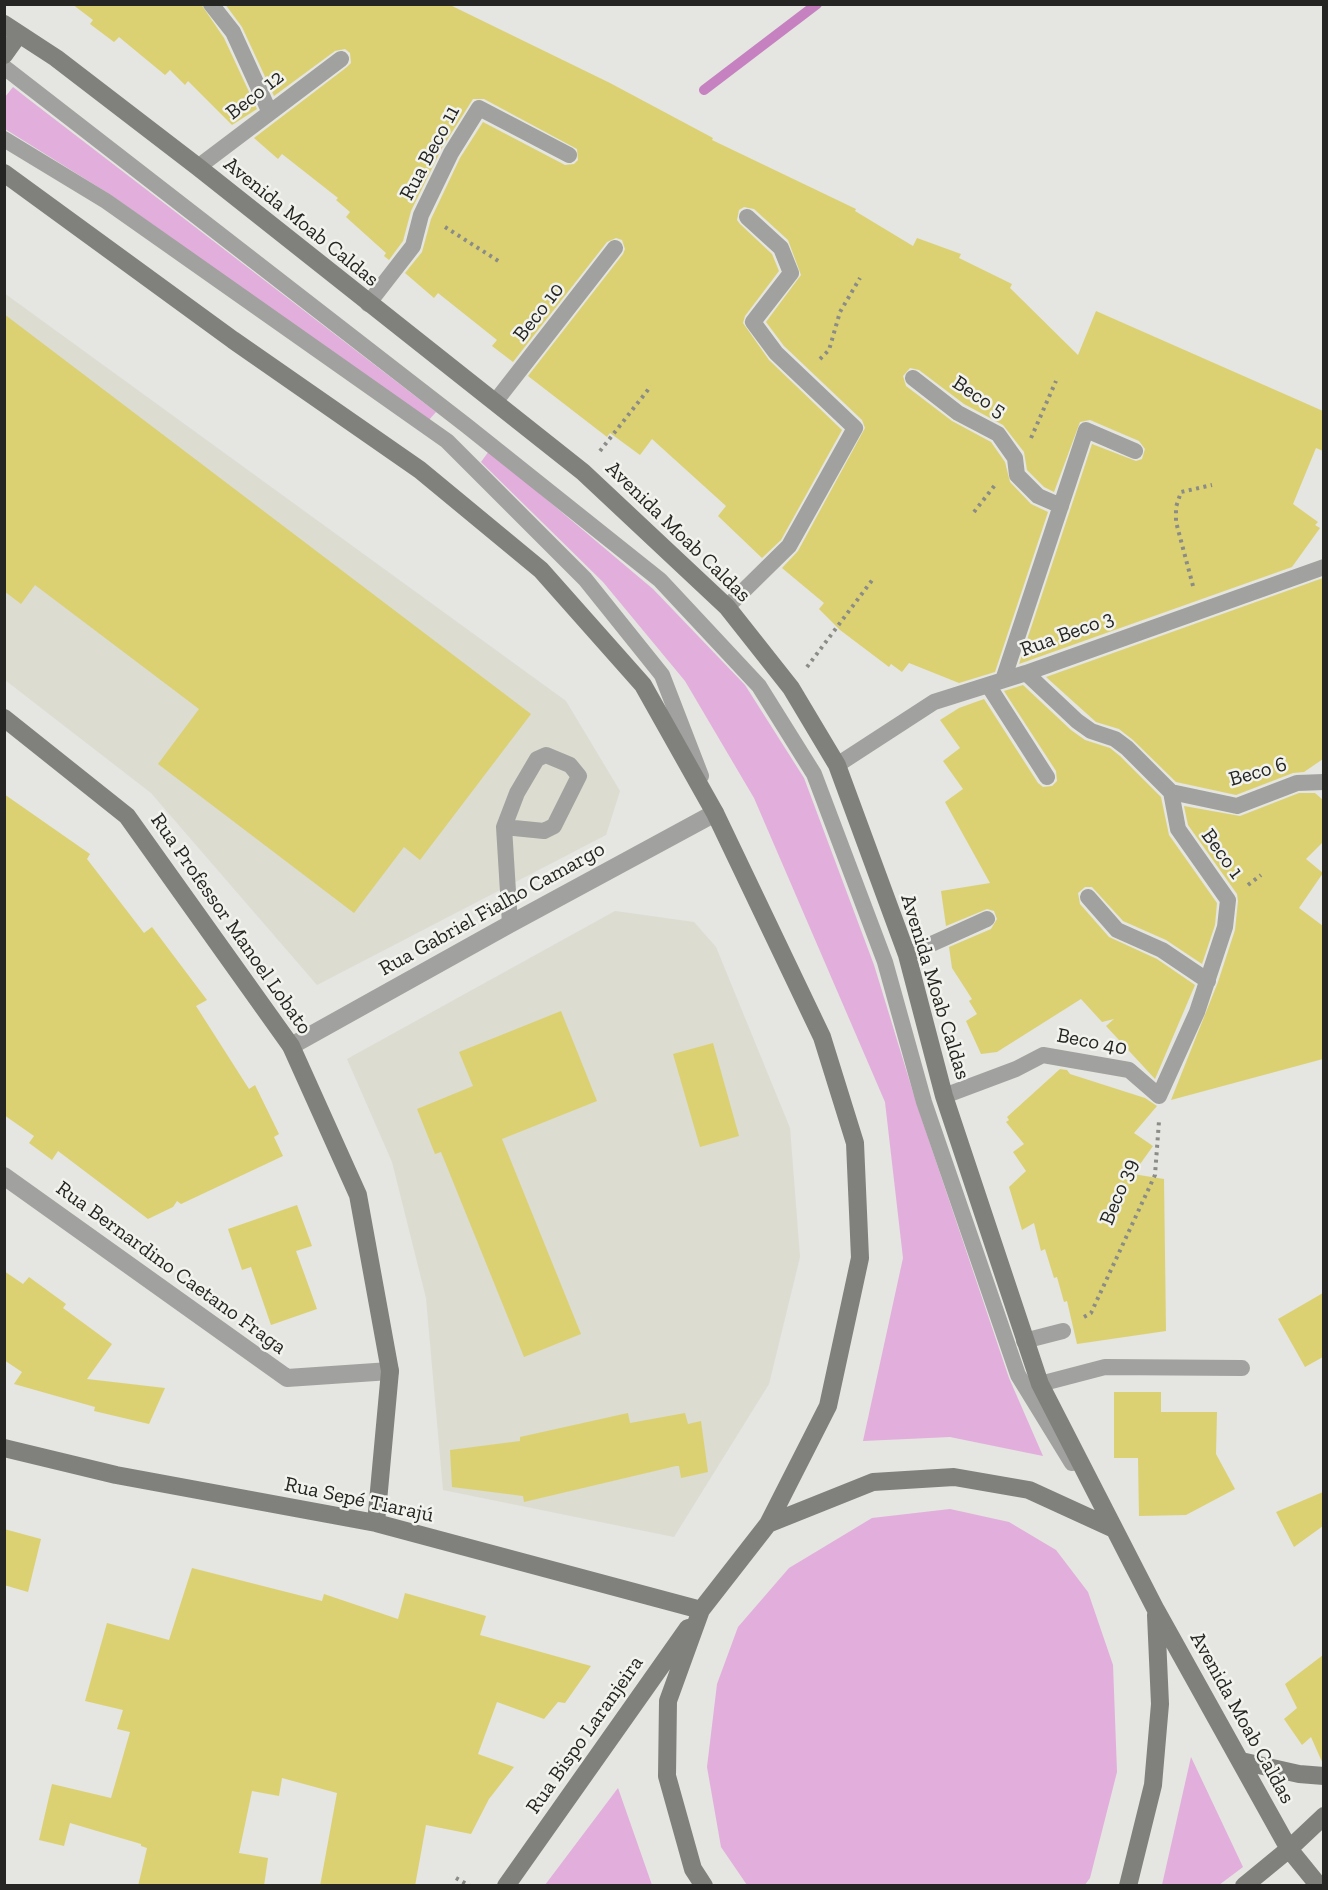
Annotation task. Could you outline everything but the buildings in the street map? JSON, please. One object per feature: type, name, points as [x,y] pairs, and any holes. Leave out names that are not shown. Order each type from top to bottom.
[{"type":"main road","points":[[4,55],[12,29]]},
{"type":"main road","name":"Avenida Moab Caldas","points":[[12,29],[56,58],[198,167],[368,304],[583,472],[727,607],[791,688],[837,765],[907,956],[944,1096],[1040,1384],[1156,1610],[1289,1849],[1319,1886]]},
{"type":"main road","points":[[4,172],[224,333],[420,470],[541,570],[643,685],[716,813],[822,1037],[855,1143],[860,1258],[828,1406],[768,1524],[701,1610],[668,1701],[667,1776],[693,1869],[704,1886]]},
{"type":"main road","name":"Rua Professor Manoel Lobato","points":[[4,718],[127,816],[291,1046],[358,1196],[390,1371],[376,1523]]},
{"type":"main road","name":"Rua Sepé Tiarajú","points":[[4,1448],[116,1475],[376,1523],[701,1610]]},
{"type":"main road","points":[[768,1524],[873,1482],[954,1477],[1029,1490],[1112,1528]]},
{"type":"main road","name":"Rua Bispo Laranjeira","points":[[506,1886],[701,1610]]},
{"type":"main road","name":"Avenida Moab Caldas","points":[[1128,1886],[1153,1785],[1160,1704],[1156,1610]]},
{"type":"main road","points":[[1241,1761],[1299,1774],[1323,1776]]},
{"type":"main road","points":[[1244,1886],[1289,1849],[1323,1816]]},
{"type":"street","name":"Rua Gabriel Fialho Camargo","points":[[291,1046],[716,813]]},
{"type":"street","name":"Rua Bernardino Caetano Fraga","points":[[4,1176],[287,1378],[390,1371]]},
{"type":"lane","points":[[211,4],[233,32],[270,113]]},
{"type":"lane","name":"Beco 12","points":[[198,167],[341,59]]},
{"type":"lane","points":[[4,67],[467,426],[660,580],[759,686],[814,774],[885,962],[924,1102],[1018,1375],[1112,1528]]},
{"type":"lane","name":"Rua Beco 11","points":[[368,304],[413,246],[421,215],[451,153],[479,108],[569,155]]},
{"type":"lane","points":[[4,139],[106,201],[447,441],[585,579],[662,675],[716,813]]},
{"type":"lane","points":[[727,607],[789,546],[855,428],[776,353],[753,322],[791,273],[781,248],[747,217]]},
{"type":"lane","name":"Beco 10","points":[[495,402],[615,248]]},
{"type":"lane","name":"Beco 5","points":[[913,378],[958,413],[998,434],[1015,458],[1017,475],[1038,496],[1061,506]]},
{"type":"lane","points":[[1047,777],[995,683],[1061,506],[1086,430],[1136,451]]},
{"type":"lane","name":"Rua Beco 3","points":[[837,765],[934,702],[1026,673],[1323,567]]},
{"type":"lane","points":[[1026,673],[1091,731],[1115,739],[1127,747],[1171,792]]},
{"type":"lane","points":[[504,827],[543,831],[554,826],[579,776],[570,765],[546,755],[537,759],[517,793],[504,827],[510,924]]},
{"type":"lane","name":"Beco 6","points":[[1171,792],[1237,806],[1297,783],[1323,782]]},
{"type":"lane","name":"Beco 1","points":[[1171,792],[1178,829],[1228,900],[1225,927],[1208,981]]},
{"type":"lane","points":[[1088,897],[1117,930],[1162,951],[1208,981],[1159,1096]]},
{"type":"lane","points":[[907,956],[987,919]]},
{"type":"lane","name":"Beco 40","points":[[944,1096],[1016,1069],[1043,1055],[1129,1070],[1159,1096]]},
{"type":"lane","points":[[1024,1341],[1063,1331]]},
{"type":"lane","points":[[1040,1384],[1105,1367],[1242,1368]]},
{"type":"path","points":[[421,215],[453,231],[500,262]]},
{"type":"path","points":[[801,377],[829,350],[840,312],[860,278]]},
{"type":"path","points":[[583,472],[651,386]]},
{"type":"path","points":[[1199,611],[1176,522],[1176,507],[1181,492],[1212,485]]},
{"type":"path","points":[[791,688],[873,579]]},
{"type":"path","name":"Beco 39","points":[[1063,1331],[1091,1313],[1155,1175],[1159,1140],[1159,1096]]},
{"type":"path","points":[[456,1878],[470,1886]]},
{"type":"shaded area","points":[[13,87],[436,412],[428,421],[111,195],[5,129],[5,97]]},
{"type":"shaded area","points":[[4,293],[566,701],[620,791],[606,835],[317,985],[151,793],[5,680]]},
{"type":"shaded area","points":[[489,451],[653,589],[745,685],[804,778],[874,965],[916,1102],[1009,1378],[1043,1456],[950,1437],[863,1441],[903,1258],[885,1102],[754,798],[685,681],[603,582],[481,462]]},
{"type":"shaded area","points":[[615,911],[694,922],[716,947],[790,1128],[800,1257],[769,1384],[674,1537],[443,1490],[426,1298],[392,1162],[347,1059]]},
{"type":"shaded area","points":[[950,1509],[1009,1522],[1056,1550],[1088,1592],[1113,1665],[1117,1772],[1090,1878],[1084,1886],[747,1885],[721,1847],[707,1767],[717,1684],[738,1627],[789,1568],[872,1518]]},
{"type":"shaded area","points":[[1191,1757],[1243,1867],[1219,1885],[1162,1885]]},
{"type":"shaded area","points":[[618,1788],[652,1885],[545,1885]]},
{"type":"waterway","points":[[704,90],[817,4]]}]
